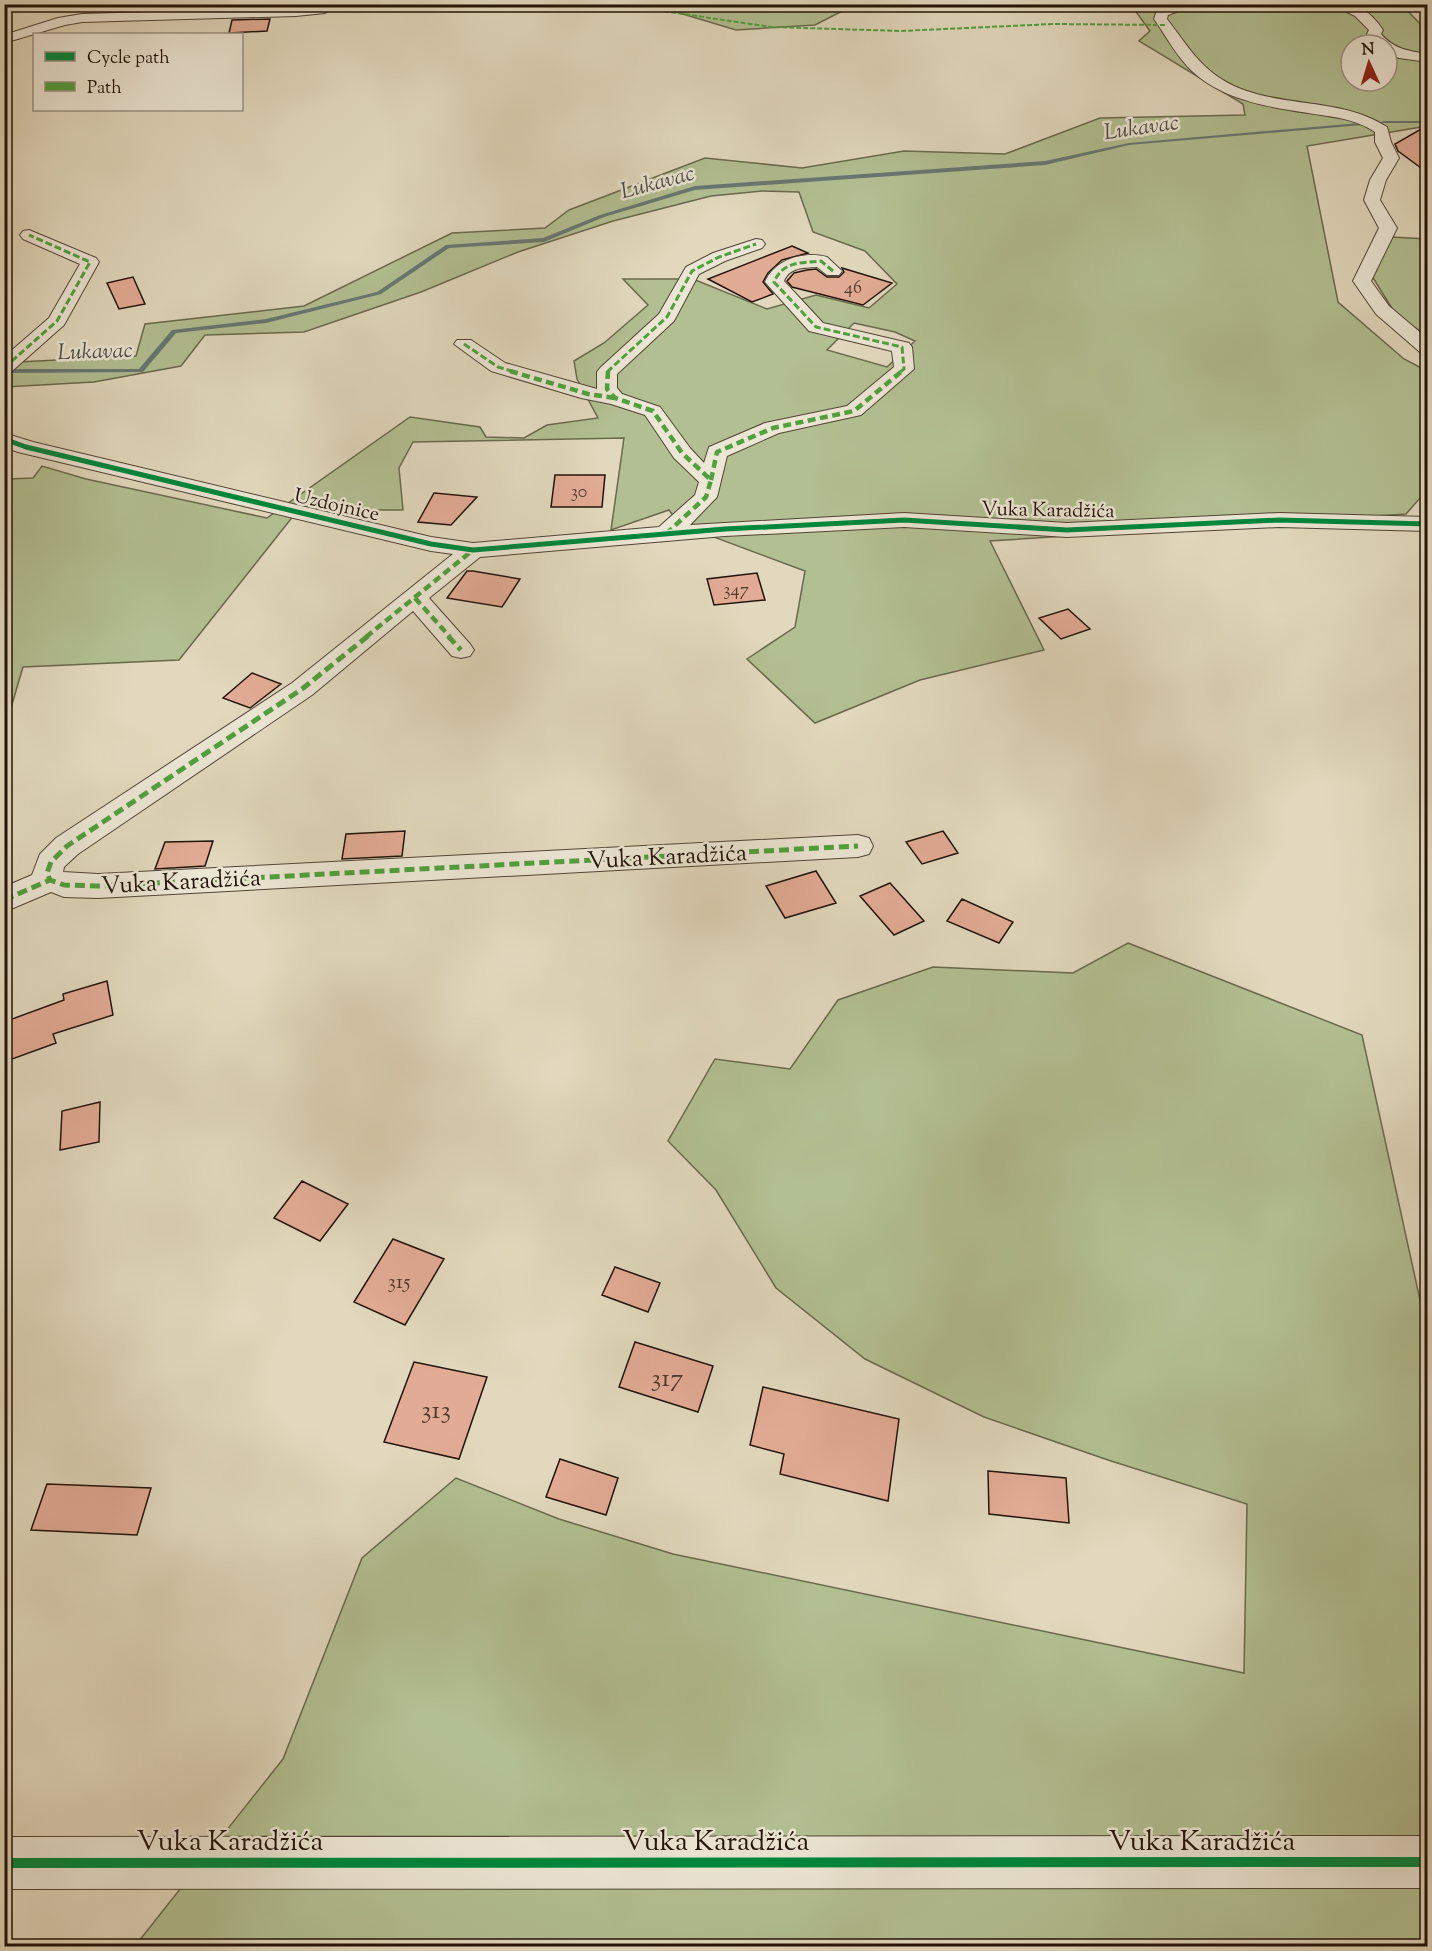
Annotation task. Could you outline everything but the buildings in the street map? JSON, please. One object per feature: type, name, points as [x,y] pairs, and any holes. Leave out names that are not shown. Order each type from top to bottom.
[{"type":"street","points":[[4,39],[63,21],[82,18],[302,12],[320,10],[332,4]]},
{"type":"street","points":[[1172,4],[1172,9],[1162,13],[1160,19],[1197,68],[1224,88],[1242,95],[1353,116],[1370,122],[1382,130],[1383,142],[1391,158],[1378,180],[1372,200],[1388,228],[1362,281],[1369,296],[1385,313],[1428,349]]},
{"type":"street","points":[[1337,4],[1354,9],[1370,20],[1376,30],[1374,33]]},
{"type":"street","points":[[1399,54],[1428,58]]},
{"type":"street","points":[[7,366],[57,321],[90,262],[29,235]]},
{"type":"street","points":[[615,398],[607,389],[607,372],[667,317],[692,271],[719,257],[756,244]]},
{"type":"street","points":[[667,533],[706,497],[717,452],[773,428],[854,411],[904,369],[902,347],[816,327],[774,282],[777,272],[784,266],[821,261],[833,271]]},
{"type":"street","points":[[464,344],[498,367],[588,394],[615,398],[653,411],[682,453],[711,480]]},
{"type":"street","name":"Uzdojnice","points":[[4,439],[26,447],[431,544],[473,550],[667,533]]},
{"type":"street","name":"Vuka Karadžića","points":[[667,533],[904,520],[1067,531],[1279,520],[1428,524]]},
{"type":"street","points":[[4,900],[50,880],[47,873],[51,862],[67,846],[302,689],[473,550]]},
{"type":"street","points":[[415,598],[461,650]]},
{"type":"street","name":"Vuka Karadžića","points":[[50,880],[64,885],[98,886],[858,846]]},
{"type":"street","name":"Vuka Karadžića","points":[[4,1863],[1428,1862]]},
{"type":"green space","points":[[659,5],[854,5],[815,25],[736,30]]},
{"type":"green space","points":[[1131,5],[1402,5],[1427,31],[1427,126],[1307,146],[1338,302],[1404,359],[1427,371],[1427,490],[1406,514],[990,541],[1044,650],[920,680],[815,723],[747,659],[795,627],[805,571],[679,524],[669,510],[611,530],[624,438],[413,442],[399,468],[403,510],[298,510],[179,660],[23,667],[5,728],[4,482],[7,479],[33,478],[42,466],[86,479],[267,518],[410,417],[480,427],[486,437],[524,438],[547,425],[598,418],[577,379],[574,361],[604,343],[648,305],[623,279],[693,279],[767,309],[816,295],[869,308],[897,284],[865,251],[813,232],[799,192],[762,191],[711,196],[613,221],[518,252],[421,292],[304,332],[205,335],[181,366],[94,382],[5,387],[5,360],[18,362],[136,356],[145,324],[304,306],[452,233],[545,228],[569,210],[705,158],[802,168],[904,151],[1005,154],[1100,118],[1245,115],[1243,104],[1139,41],[1150,31]],"holes":[[[854,323],[895,332],[915,341],[887,367],[827,350]]]},
{"type":"green space","points":[[1391,237],[1427,239],[1428,314],[1425,316],[1427,335],[1398,318],[1370,273]]},
{"type":"green space","points":[[1128,943],[1362,1035],[1427,1332],[1427,1946],[423,1946],[408,1944],[395,1946],[135,1946],[283,1759],[362,1558],[456,1478],[559,1519],[673,1554],[1244,1673],[1247,1504],[1108,1460],[984,1417],[865,1359],[776,1288],[716,1190],[668,1141],[715,1059],[790,1069],[838,1000],[933,967],[1073,973]]},
{"type":"waterway","name":"Lukavac","points":[[1383,122],[1428,122]]},
{"type":"waterway","name":"Lukavac","points":[[4,371],[141,371],[174,331],[266,321],[379,293],[448,246],[544,240],[602,216],[695,188],[1045,163],[1129,144],[1360,124]]},
{"type":"marked path","points":[[645,4],[656,10],[771,27],[901,31],[1054,24],[1165,25]]},
{"type":"marked path","points":[[4,368],[57,321],[90,262],[29,235]]},
{"type":"marked path","points":[[667,533],[706,497],[711,480],[682,453],[653,411],[615,398],[607,389],[607,372],[667,317],[692,271],[719,257],[756,244]]},
{"type":"marked path","points":[[711,480],[717,452],[773,428],[854,411],[904,369],[902,347],[816,327],[774,282],[781,269],[793,264],[821,261],[833,271]]},
{"type":"marked path","points":[[464,344],[498,367],[588,394],[615,398]]},
{"type":"marked path","points":[[473,550],[302,689],[67,846],[51,862],[47,873],[50,880],[64,885],[98,886],[858,846]]},
{"type":"marked path","points":[[415,598],[461,650]]},
{"type":"marked path","points":[[4,900],[50,880]]},
{"type":"cycle path","points":[[4,439],[26,447],[431,544],[473,550],[725,529],[904,520],[1067,530],[1279,520],[1428,524]]},
{"type":"cycle path","points":[[4,1863],[1428,1862]]}]
